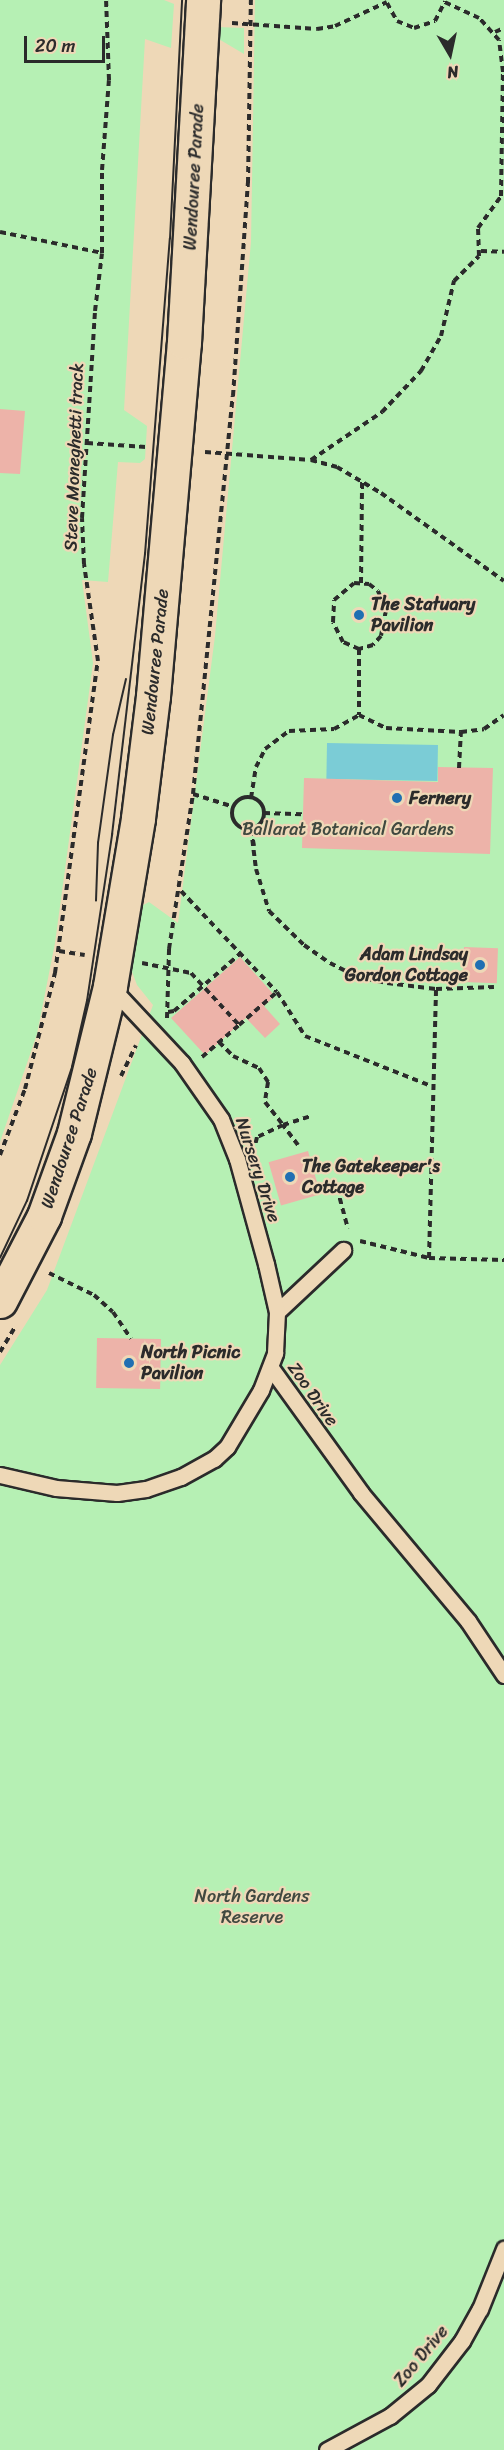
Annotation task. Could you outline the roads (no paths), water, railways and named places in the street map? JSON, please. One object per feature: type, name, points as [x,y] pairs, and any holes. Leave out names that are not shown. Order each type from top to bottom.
[{"type":"street","name":"Wendouree Parade","points":[[0,1301],[29,1248],[62,1171],[113,973],[153,696],[175,449],[203,11]]},
{"type":"lane","name":"Nursery Drive","points":[[113,973],[183,1064],[221,1119],[255,1221],[277,1312],[277,1342],[271,1368]]},
{"type":"lane","points":[[277,1312],[347,1246]]},
{"type":"lane","name":"Zoo Drive","points":[[0,1475],[101,1493],[132,1492],[162,1485],[200,1468],[227,1447],[271,1368],[361,1493],[468,1621],[504,1675]]},
{"type":"lane","name":"Zoo Drive","points":[[327,2450],[390,2416],[428,2385],[466,2333],[504,2249]]},
{"type":"water","points":[[327,743],[438,745],[437,781],[326,779]]},
{"type":"tram line","points":[[0,1258],[27,1201],[72,1067],[87,1001],[112,835],[145,554],[170,239],[182,0]]},
{"type":"tram line","points":[[96,901],[98,843],[113,735],[126,679]]},
{"type":"place","name":"The Statuary Pavilion","points":[[359,615]]},
{"type":"place","name":"Fernery","points":[[397,798]]},
{"type":"place","name":"Adam Lindsay Gordon Cottage","points":[[480,965]]},
{"type":"place","name":"The Gatekeeper's Cottage","points":[[290,1177]]},
{"type":"place","name":"North Picnic Pavilion","points":[[129,1363]]},
{"type":"park label","name":"Ballarat Botanical Gardens","points":[[348,829]]},
{"type":"park label","name":"North Gardens Reserve","points":[[252,1907]]}]
